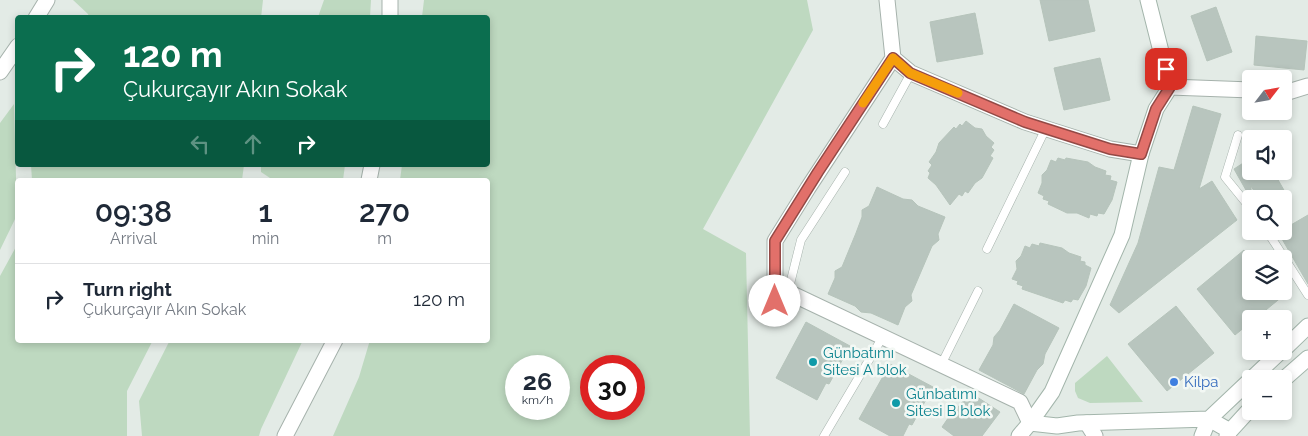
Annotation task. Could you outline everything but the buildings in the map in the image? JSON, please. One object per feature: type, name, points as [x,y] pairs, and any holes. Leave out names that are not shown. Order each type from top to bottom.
[{"type":"street","points":[[38,15],[47,0]]},
{"type":"street","points":[[390,0],[390,15]]},
{"type":"street","points":[[775,301],[775,241],[893,58],[887,0]]},
{"type":"street","points":[[1019,436],[1030,424],[1052,392],[1122,235],[1141,154],[1156,109],[1170,87],[1148,0]]},
{"type":"street","points":[[0,72],[15,50]]},
{"type":"street","points":[[893,58],[910,73],[1025,122],[1110,149],[1141,154]]},
{"type":"street","points":[[1292,91],[1308,86]]},
{"type":"street","points":[[1170,87],[1242,90]]},
{"type":"street","points":[[788,292],[1020,402],[1030,424]]},
{"type":"street","points":[[1292,341],[1308,326]]},
{"type":"street","points":[[285,436],[333,343]]},
{"type":"street","points":[[1292,372],[1308,358]]},
{"type":"street","points":[[1202,436],[1209,419],[1271,360]]},
{"type":"street","points":[[1030,424],[1057,426],[1087,423],[1209,419],[1228,433],[1242,418]]},
{"type":"street","points":[[1087,423],[1095,436]]},
{"type":"lane","points":[[883,124],[910,73]]},
{"type":"lane","points":[[987,249],[1046,128]]},
{"type":"lane","points":[[1238,135],[1226,177],[1242,197]]},
{"type":"lane","points":[[788,292],[801,240],[846,172]]},
{"type":"lane","points":[[1273,240],[1308,295]]},
{"type":"lane","points":[[941,365],[978,291]]},
{"type":"lane","points":[[824,436],[882,338]]},
{"type":"green space","points":[[73,0],[263,0],[261,15],[88,14]]},
{"type":"green space","points":[[324,0],[371,0],[370,15],[319,15]]},
{"type":"green space","points":[[424,0],[807,0],[813,30],[703,229],[746,253],[750,436],[333,436],[359,377],[369,343],[490,343],[490,178],[400,178],[402,167],[490,167],[490,15],[422,15]]},
{"type":"green space","points":[[14,104],[15,219],[0,250],[0,123]]},
{"type":"green space","points":[[31,167],[244,167],[242,178],[32,178]]},
{"type":"green space","points":[[261,167],[345,167],[343,178],[270,178],[261,172]]},
{"type":"green space","points":[[15,249],[15,343],[151,343],[127,391],[127,436],[0,436],[0,276]]},
{"type":"green space","points":[[168,343],[302,343],[259,436],[142,436],[139,401]]},
{"type":"green space","points":[[1107,356],[1143,402],[1090,403],[1078,398],[1075,391],[1075,383]]},
{"type":"slow traffic","points":[[863,103],[893,58],[910,73],[958,93]]},
{"type":"place","name":"Günbatımı Sitesi A blok","points":[[813,362]]},
{"type":"place","name":"Kilpa","points":[[1174,382]]},
{"type":"place","name":"Günbatımı Sitesi B blok","points":[[896,403]]},
{"type":"route","points":[[775,301],[775,241],[893,58],[910,73],[1025,122],[1110,149],[1141,154],[1156,109],[1170,87],[1166,69]]}]
